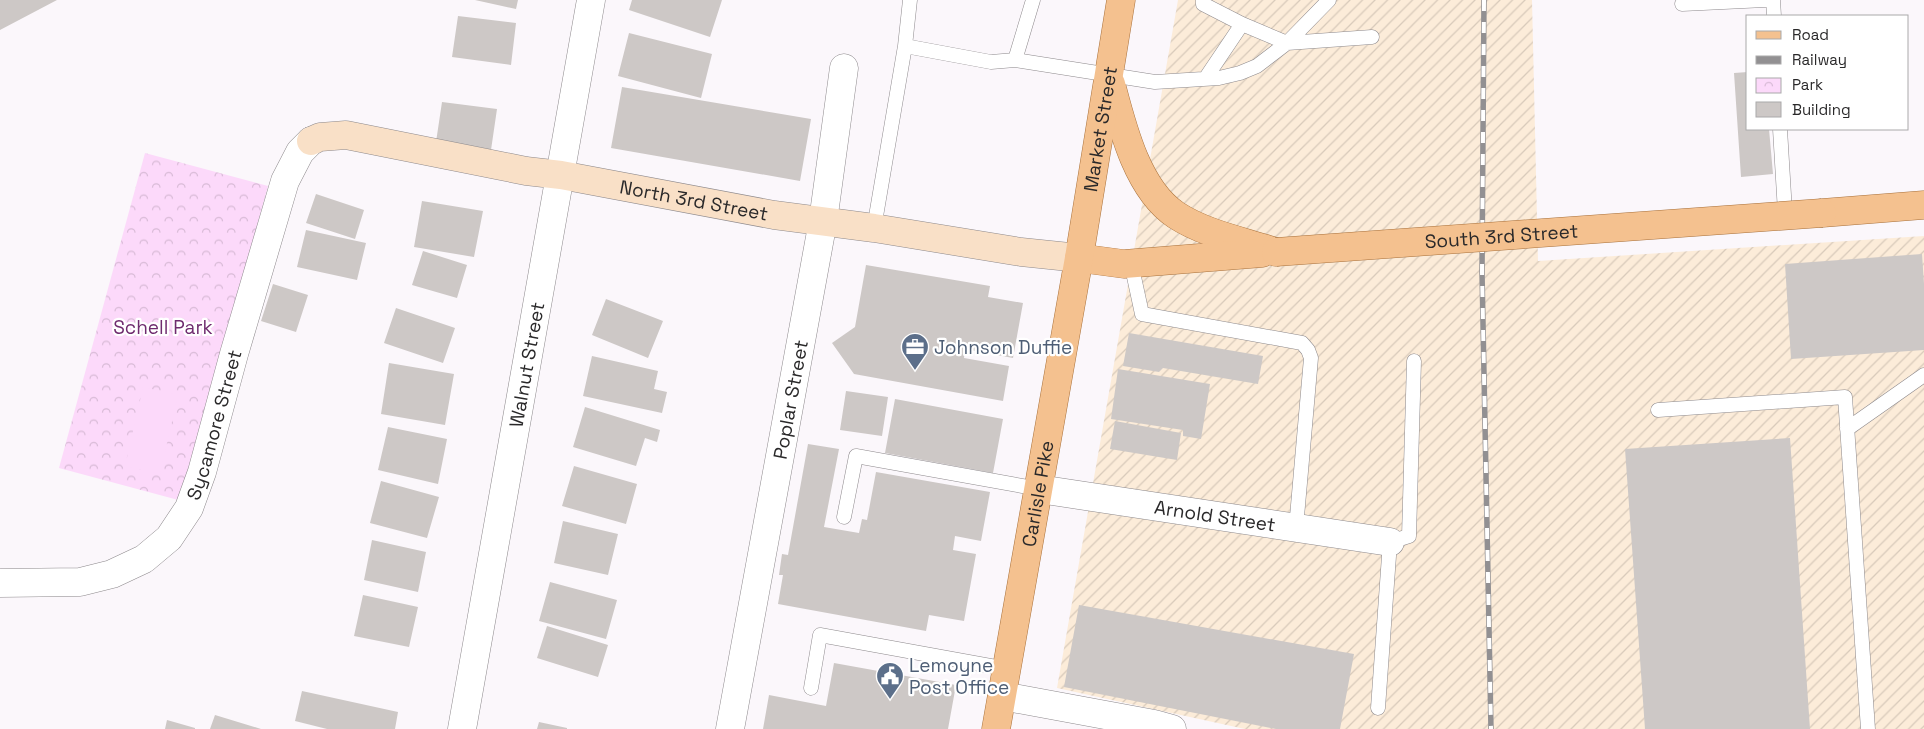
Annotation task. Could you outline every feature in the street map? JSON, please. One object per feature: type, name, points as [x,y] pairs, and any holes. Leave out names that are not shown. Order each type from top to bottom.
[{"type":"main road","name":"Market Street","points":[[1079,258],[1121,0]]},
{"type":"main road","points":[[1109,75],[1121,122],[1136,163],[1157,198],[1175,214],[1203,229],[1276,252]]},
{"type":"main road","name":"South 3rd Street","points":[[1079,258],[1124,264],[1924,205]]},
{"type":"main road","name":"Carlisle Pike","points":[[996,729],[1079,258]]},
{"type":"street","name":"Walnut Street","points":[[462,729],[591,0]]},
{"type":"street","name":"Poplar Street","points":[[730,729],[823,221],[844,68]]},
{"type":"street","name":"North 3rd Street","points":[[311,141],[320,137],[346,135],[526,171],[774,215],[874,228],[1021,252],[1079,258]]},
{"type":"street","name":"Sycamore Street","points":[[0,583],[80,582],[112,574],[144,559],[169,538],[189,508],[202,472],[284,181],[300,152],[311,141]]},
{"type":"street","name":"Arnold Street","points":[[1039,489],[1390,542]]},
{"type":"street","points":[[1002,696],[1172,729]]},
{"type":"lane","points":[[874,228],[905,46],[910,0]]},
{"type":"lane","points":[[1015,60],[1033,0]]},
{"type":"lane","points":[[1204,0],[1203,4],[1242,24],[1287,43],[1372,37]]},
{"type":"lane","points":[[905,46],[991,62],[1015,60],[1155,82],[1205,79],[1240,73],[1257,66],[1287,43],[1329,0]]},
{"type":"lane","points":[[1682,4],[1765,0]]},
{"type":"lane","points":[[1773,0],[1774,15]]},
{"type":"lane","points":[[1205,79],[1242,24]]},
{"type":"lane","points":[[1780,130],[1785,212]]},
{"type":"lane","points":[[1131,263],[1142,314],[1302,343],[1308,350],[1311,358],[1296,528]]},
{"type":"lane","points":[[1378,708],[1390,542],[1409,536],[1414,361]]},
{"type":"lane","points":[[1847,429],[1924,375]]},
{"type":"lane","points":[[1658,410],[1845,397],[1868,729]]},
{"type":"lane","points":[[844,517],[856,456],[1039,489]]},
{"type":"lane","points":[[811,688],[820,635],[1007,669]]},
{"type":"shaded area","points":[[1178,0],[1532,0],[1538,261],[1924,236],[1924,729],[1245,729],[1057,688]]},
{"type":"green space","name":"Schell Park","points":[[145,153],[268,186],[182,501],[59,468]]},
{"type":"green space","points":[[143,387],[178,395],[160,474],[125,466]]},
{"type":"building","points":[[0,0],[57,0],[0,30]]},
{"type":"building","points":[[475,0],[518,0],[516,9]]},
{"type":"building","points":[[632,0],[722,0],[710,37],[629,10]]},
{"type":"building","points":[[458,16],[516,23],[511,65],[452,57]]},
{"type":"building","points":[[629,33],[712,54],[701,98],[618,76]]},
{"type":"building","points":[[1746,72],[1746,130],[1769,130],[1773,174],[1741,177],[1734,73]]},
{"type":"building","points":[[622,87],[811,119],[800,181],[611,148]]},
{"type":"building","points":[[442,102],[497,109],[491,150],[436,142]]},
{"type":"building","points":[[316,194],[364,210],[355,239],[306,223]]},
{"type":"building","points":[[422,201],[483,211],[474,257],[414,247]]},
{"type":"building","points":[[306,230],[366,243],[357,280],[297,267]]},
{"type":"building","points":[[423,251],[467,265],[457,298],[412,285]]},
{"type":"building","points":[[1922,254],[1924,350],[1791,359],[1785,264]]},
{"type":"building","points":[[866,265],[990,286],[988,297],[1023,303],[1013,358],[965,349],[964,358],[1009,366],[1003,401],[854,374],[832,343],[855,327]]},
{"type":"building","points":[[273,284],[308,295],[296,332],[261,321]]},
{"type":"building","points":[[606,299],[663,321],[648,358],[592,335]]},
{"type":"building","points":[[396,308],[455,328],[443,363],[384,343]]},
{"type":"building","points":[[1129,333],[1263,356],[1258,384],[1163,368],[1159,372],[1123,366]]},
{"type":"building","points":[[592,356],[658,371],[654,389],[667,392],[662,413],[583,396]]},
{"type":"building","points":[[389,363],[454,374],[445,425],[381,414]]},
{"type":"building","points":[[1118,369],[1210,384],[1201,439],[1183,436],[1183,430],[1111,419]]},
{"type":"building","points":[[846,391],[888,397],[882,436],[840,430]]},
{"type":"building","points":[[895,399],[1003,419],[993,473],[885,453]]},
{"type":"building","points":[[585,407],[660,430],[657,442],[645,438],[636,466],[573,447]]},
{"type":"building","points":[[1115,421],[1181,433],[1177,460],[1110,449]]},
{"type":"building","points":[[388,427],[447,439],[438,484],[378,470]]},
{"type":"building","points":[[1790,438],[1810,729],[1645,729],[1625,449]]},
{"type":"building","points":[[808,444],[839,449],[824,527],[859,533],[862,519],[867,520],[876,472],[990,492],[981,541],[955,536],[953,550],[976,554],[964,621],[929,615],[926,631],[778,604],[783,575],[779,575],[782,554],[788,555]]},
{"type":"building","points":[[574,466],[637,484],[626,524],[562,506]]},
{"type":"building","points":[[381,481],[439,497],[427,538],[370,523]]},
{"type":"building","points":[[563,521],[618,534],[608,575],[554,563]]},
{"type":"building","points":[[372,540],[426,552],[418,592],[364,580]]},
{"type":"building","points":[[550,582],[617,600],[606,639],[539,621]]},
{"type":"building","points":[[363,595],[418,607],[409,647],[354,636]]},
{"type":"building","points":[[1079,605],[1354,654],[1340,729],[1276,729],[1064,687]]},
{"type":"building","points":[[547,626],[608,645],[598,677],[537,658]]},
{"type":"building","name":"Lemoyne Post Office","points":[[834,663],[956,685],[948,729],[763,729],[769,695],[826,706]]},
{"type":"building","points":[[302,691],[398,712],[395,729],[327,729],[295,721]]},
{"type":"building","points":[[215,715],[261,729],[210,729]]},
{"type":"building","points":[[167,720],[195,728],[195,729],[165,729]]},
{"type":"building","points":[[539,722],[567,728],[567,729],[537,729]]},
{"type":"railway","points":[[1484,0],[1482,272],[1491,729]]},
{"type":"place","name":"Johnson Duffie","points":[[915,371]]},
{"type":"place","name":"Lemoyne Post Office","points":[[890,700]]}]
